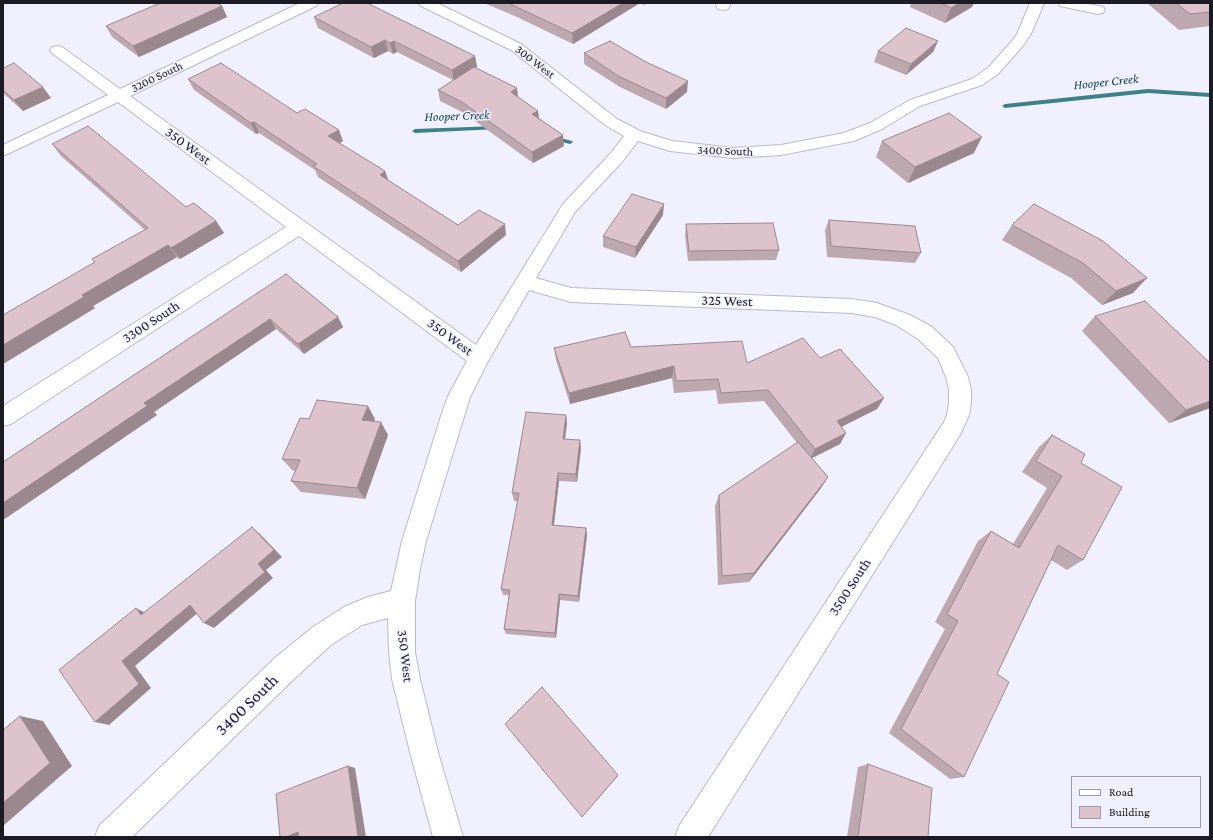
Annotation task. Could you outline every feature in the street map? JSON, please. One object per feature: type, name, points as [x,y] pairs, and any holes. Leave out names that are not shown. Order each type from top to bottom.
[{"type":"street","name":"3200 South","points":[[3,151],[311,3]]},
{"type":"street","name":"300 West","points":[[426,3],[516,47],[611,122],[634,135]]},
{"type":"street","name":"3400 South","points":[[634,135],[670,146],[733,153],[781,150],[820,143],[864,132],[915,103],[963,87],[986,77],[998,66],[1024,34],[1037,3]]},
{"type":"street","points":[[1065,3],[1098,10]]},
{"type":"street","name":"350 West","points":[[57,50],[479,358],[459,396],[452,416],[406,569],[402,601],[401,625],[406,679],[425,756],[448,837]]},
{"type":"street","points":[[479,358],[539,255],[569,208],[616,158],[634,135]]},
{"type":"street","name":"3300 South","points":[[3,417],[299,227]]},
{"type":"street","name":"325 West","points":[[524,282],[571,295],[864,308],[890,314],[925,333]]},
{"type":"street","name":"3500 South","points":[[690,837],[952,428],[958,415],[960,403],[960,390],[957,377],[946,353],[925,333]]},
{"type":"street","name":"3400 South","points":[[110,837],[286,667],[322,636],[353,616],[368,610],[402,601]]},
{"type":"building","points":[[160,3],[217,3],[222,6],[133,46],[106,26]]},
{"type":"building","points":[[343,3],[367,3],[475,56],[452,70],[394,41],[390,43],[385,40],[371,47],[314,17]]},
{"type":"building","points":[[508,3],[623,3],[572,33]]},
{"type":"building","points":[[941,3],[960,3],[951,8]]},
{"type":"building","points":[[1176,3],[1210,3],[1210,12],[1190,14]]},
{"type":"building","points":[[906,28],[938,41],[911,64],[878,51]]},
{"type":"building","points":[[610,41],[646,62],[688,81],[666,98],[620,77],[584,53]]},
{"type":"building","points":[[14,63],[43,87],[14,100],[3,90],[3,68]]},
{"type":"building","points":[[221,63],[297,113],[305,109],[339,130],[328,136],[385,171],[380,175],[458,225],[479,210],[505,224],[458,261],[313,166],[317,164],[254,122],[251,123],[188,79]]},
{"type":"building","points":[[474,67],[517,88],[511,92],[538,111],[532,114],[563,135],[532,152],[462,102],[438,90]]},
{"type":"building","points":[[949,113],[982,137],[915,167],[882,141]]},
{"type":"building","points":[[88,126],[186,207],[194,203],[216,221],[171,248],[168,245],[82,295],[84,297],[3,345],[3,315],[95,262],[92,259],[148,228],[52,144]]},
{"type":"building","points":[[632,194],[664,204],[636,247],[603,236]]},
{"type":"building","points":[[1034,204],[1103,241],[1147,278],[1116,291],[1083,263],[1012,225]]},
{"type":"building","points":[[829,220],[915,226],[921,253],[831,246]]},
{"type":"building","points":[[773,223],[779,250],[689,251],[686,224]]},
{"type":"building","points":[[286,274],[338,317],[298,344],[270,319],[144,403],[147,406],[3,503],[3,462]]},
{"type":"building","points":[[1145,301],[1210,363],[1210,401],[1186,410],[1095,316]]},
{"type":"building","points":[[625,332],[631,347],[742,341],[747,363],[803,338],[820,358],[840,349],[884,398],[837,421],[846,433],[815,449],[768,390],[721,393],[718,379],[676,381],[674,366],[569,393],[554,348]]},
{"type":"building","points":[[317,400],[368,406],[362,420],[381,422],[357,488],[291,481],[300,460],[282,459],[300,418],[309,419]]},
{"type":"building","points":[[526,412],[566,415],[563,439],[580,440],[576,474],[558,473],[552,525],[586,528],[578,596],[559,594],[555,633],[504,629],[510,590],[501,589],[519,493],[512,493]]},
{"type":"building","points":[[1052,435],[1085,454],[1081,463],[1122,487],[1083,560],[1058,545],[997,674],[1009,682],[964,777],[901,729],[958,621],[947,614],[991,531],[1019,548],[1062,476],[1036,461]]},
{"type":"building","points":[[798,442],[828,477],[754,573],[722,576],[719,495]]},
{"type":"building","points":[[252,527],[274,550],[258,564],[265,572],[204,623],[190,605],[122,661],[139,684],[95,722],[59,670],[136,608],[141,615]]},
{"type":"building","points":[[542,687],[618,775],[582,817],[505,724]]},
{"type":"building","points":[[20,716],[50,763],[3,803],[3,730]]},
{"type":"building","points":[[868,764],[932,788],[928,837],[858,837]]},
{"type":"building","points":[[348,766],[358,837],[299,837],[298,832],[286,837],[280,837],[276,794]]},
{"type":"waterway","name":"Hooper Creek","points":[[1005,106],[1148,91],[1210,95]]},
{"type":"waterway","name":"Hooper Creek","points":[[415,131],[496,128]]},
{"type":"waterway","name":"Hooper Creek","points":[[552,138],[570,142]]}]
